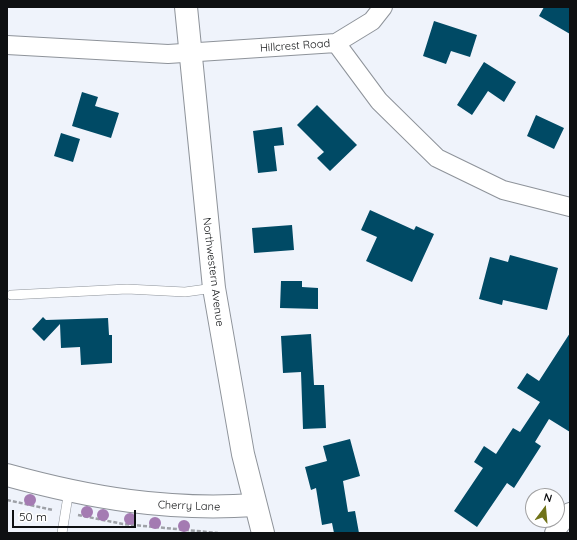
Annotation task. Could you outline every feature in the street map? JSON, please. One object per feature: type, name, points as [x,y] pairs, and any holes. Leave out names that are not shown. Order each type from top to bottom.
[{"type":"main road","name":"Northwestern Avenue","points":[[186,7],[214,288],[243,454],[263,533]]},
{"type":"main road","name":"Cherry Lane","points":[[7,475],[133,503],[210,508],[255,505]]},
{"type":"street","points":[[336,43],[372,20],[383,7]]},
{"type":"street","name":"Hillcrest Road","points":[[7,45],[168,54],[336,43],[380,101],[437,158],[503,190],[570,207]]},
{"type":"street","points":[[554,533],[570,512]]},
{"type":"lane","points":[[10,295],[127,289],[185,292],[214,288]]},
{"type":"lane","points":[[62,533],[69,490]]},
{"type":"path","points":[[7,500],[123,524],[218,533]]},
{"type":"building","points":[[544,7],[570,7],[570,34],[539,16]]},
{"type":"building","points":[[434,21],[477,35],[470,57],[451,51],[446,64],[423,56]]},
{"type":"building","points":[[484,62],[516,82],[504,102],[488,91],[472,115],[457,105]]},
{"type":"building","points":[[82,92],[98,97],[95,106],[119,113],[111,138],[72,126]]},
{"type":"building","points":[[317,105],[357,145],[330,171],[317,158],[324,152],[297,125]]},
{"type":"building","points":[[536,115],[564,128],[554,149],[527,136]]},
{"type":"building","points":[[282,127],[284,145],[274,146],[277,171],[258,173],[253,131]]},
{"type":"building","points":[[61,133],[80,139],[73,162],[54,156]]},
{"type":"building","points":[[370,210],[414,230],[416,226],[434,234],[412,282],[366,261],[377,237],[361,230]]},
{"type":"building","points":[[292,225],[294,250],[254,253],[252,228]]},
{"type":"building","points":[[510,255],[558,268],[547,310],[503,300],[502,305],[479,299],[490,257],[508,262]]},
{"type":"building","points":[[281,281],[302,281],[302,287],[318,288],[318,309],[280,308]]},
{"type":"building","points":[[43,317],[46,320],[108,318],[109,335],[112,335],[112,363],[81,365],[80,347],[61,348],[60,324],[44,341],[32,329]]},
{"type":"building","points":[[570,333],[570,432],[549,419],[535,442],[541,446],[514,488],[507,483],[477,527],[454,511],[483,468],[474,462],[484,446],[496,454],[513,428],[520,432],[540,402],[517,388],[527,373],[539,381]]},
{"type":"building","points":[[311,334],[314,385],[324,385],[326,428],[303,429],[301,372],[283,373],[281,336]]},
{"type":"building","points":[[350,439],[360,476],[343,481],[348,512],[355,511],[359,533],[334,533],[332,523],[322,525],[316,488],[311,490],[305,467],[327,461],[323,446]]}]
